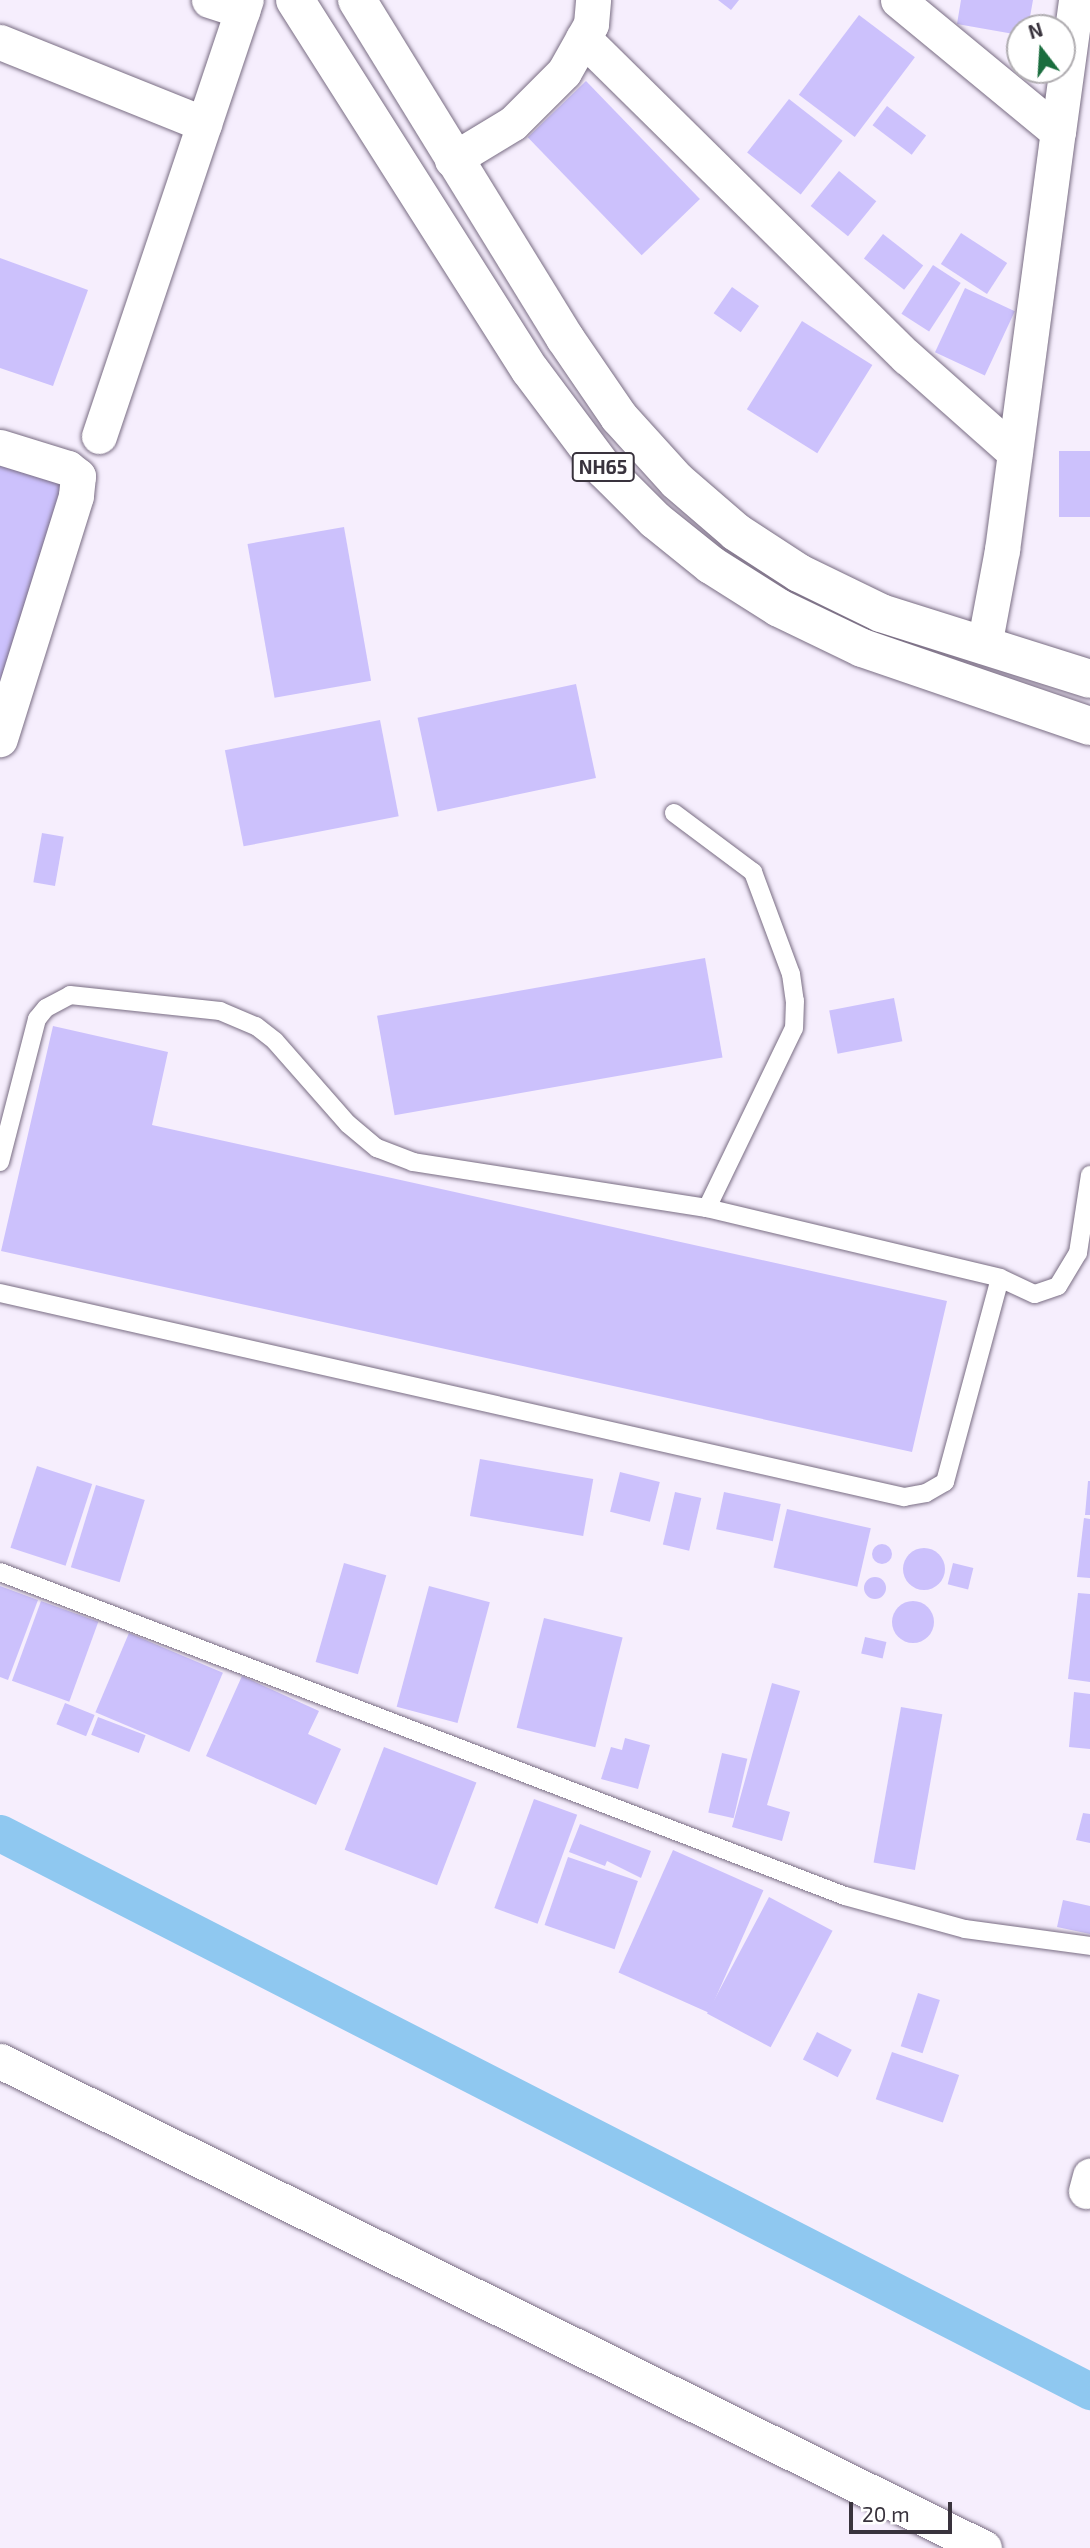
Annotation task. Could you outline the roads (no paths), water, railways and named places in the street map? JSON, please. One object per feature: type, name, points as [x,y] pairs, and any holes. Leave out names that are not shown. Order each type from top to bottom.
[{"type":"highway","name":"NH65","points":[[295,0],[530,370],[604,470],[655,520],[711,565],[779,608],[862,648],[1090,726]]},
{"type":"highway","name":"NH65","points":[[356,0],[452,160],[619,417],[677,481],[736,532],[799,573],[881,613],[1090,679]]},
{"type":"street","points":[[99,436],[244,5],[209,0]]},
{"type":"street","points":[[452,160],[513,123],[564,72],[591,24],[593,0]]},
{"type":"street","points":[[898,0],[1058,132]]},
{"type":"street","points":[[984,646],[1015,453],[1076,0]]},
{"type":"street","points":[[583,38],[907,356],[1015,453]]},
{"type":"street","points":[[0,42],[204,124]]},
{"type":"street","points":[[0,447],[68,468],[78,476],[76,496],[0,739]]},
{"type":"street","points":[[0,2060],[984,2548]]},
{"type":"lane","points":[[674,813],[753,872],[792,974],[794,1028],[707,1208]]},
{"type":"lane","points":[[0,1162],[37,1019],[58,1000],[83,996],[220,1011],[256,1026],[275,1041],[348,1124],[377,1148],[413,1162],[707,1208],[1000,1279],[1035,1294],[1058,1286],[1078,1253],[1090,1175]]},
{"type":"lane","points":[[0,1293],[904,1497],[926,1493],[944,1482],[1000,1279]]},
{"type":"lane","points":[[0,1572],[845,1896],[965,1929],[1090,1946]]},
{"type":"waterway","points":[[0,1833],[1090,2391]]}]
